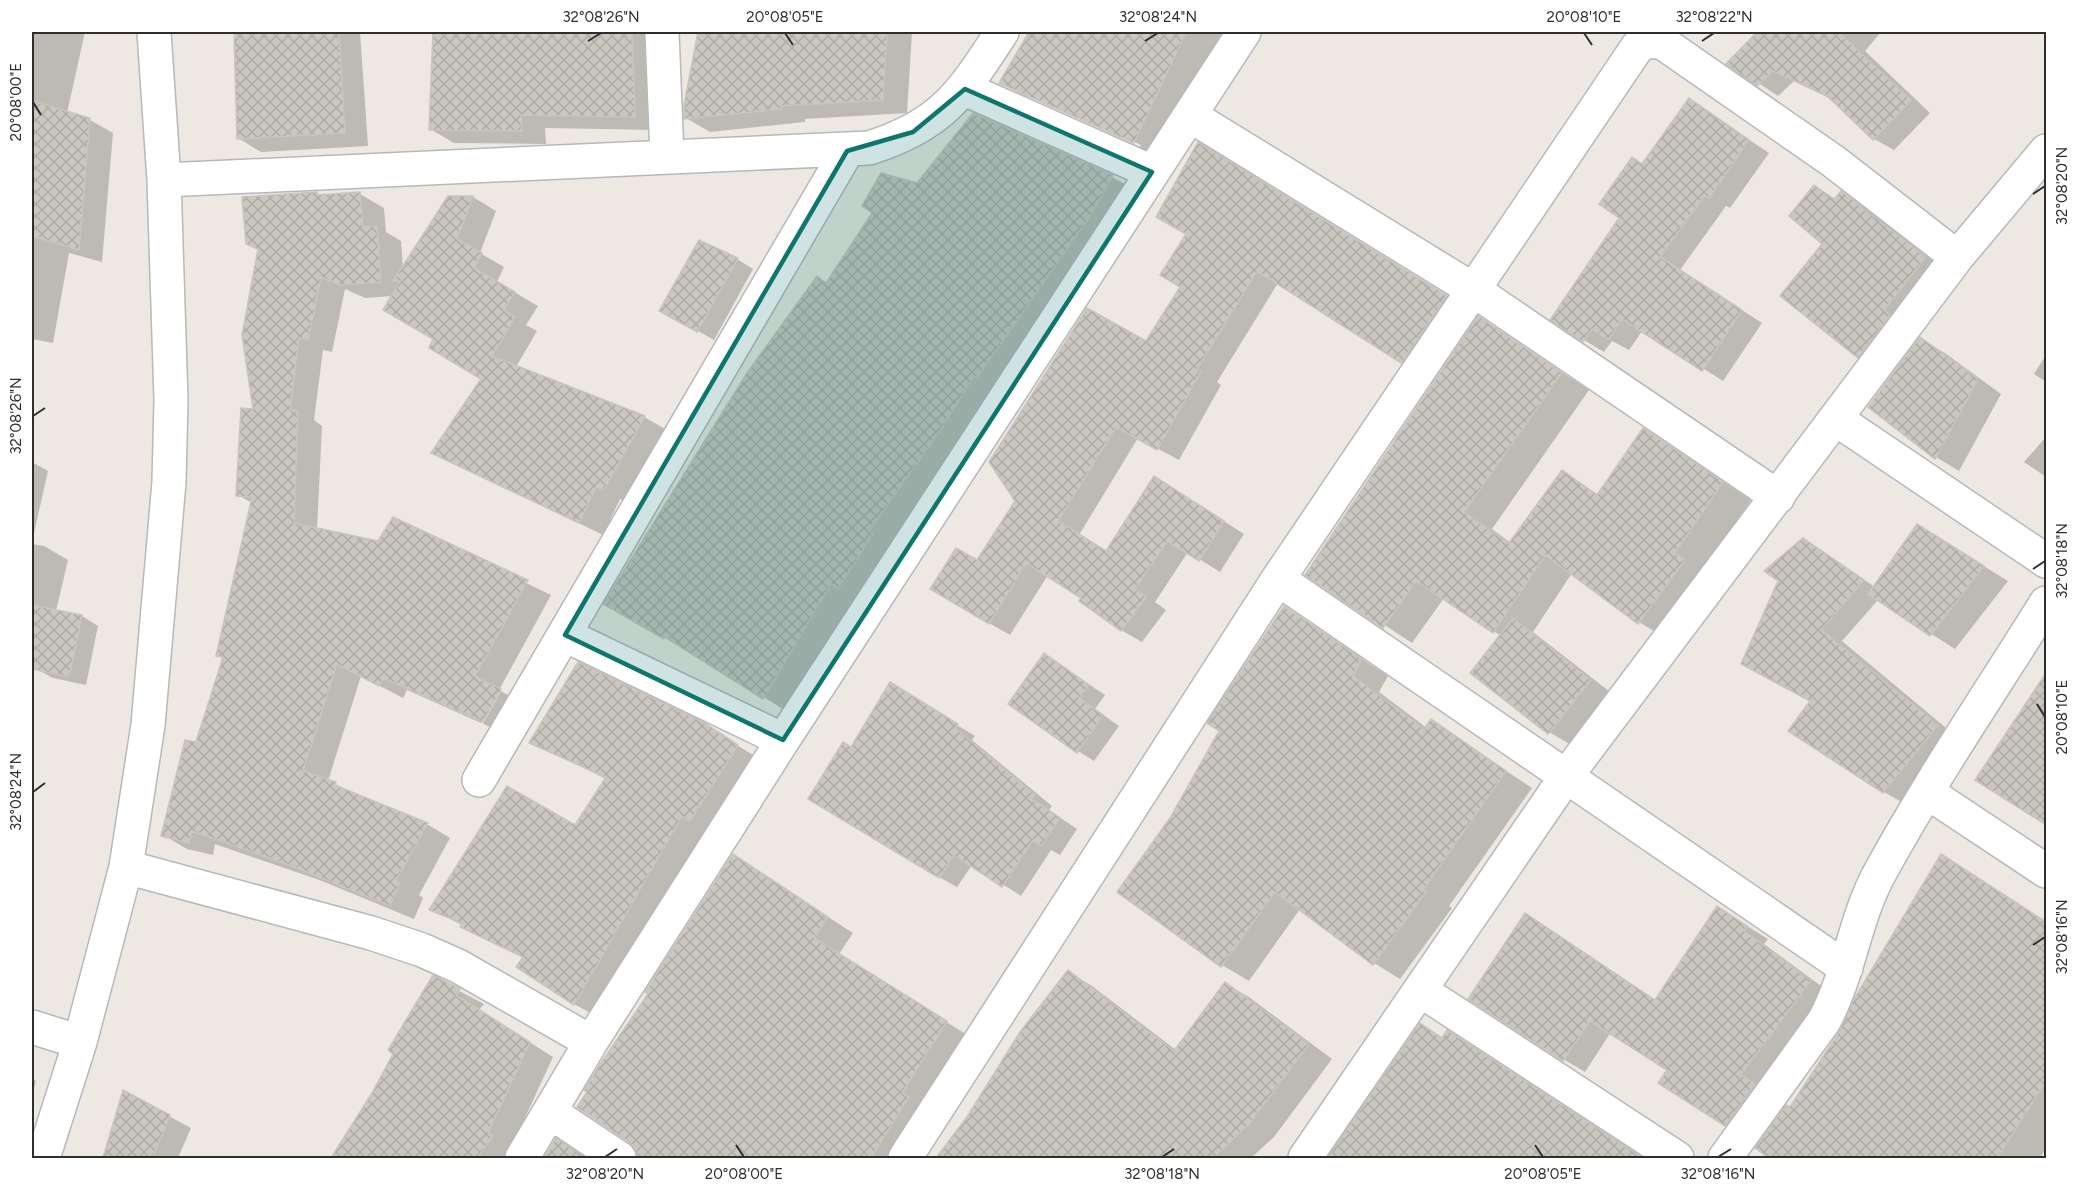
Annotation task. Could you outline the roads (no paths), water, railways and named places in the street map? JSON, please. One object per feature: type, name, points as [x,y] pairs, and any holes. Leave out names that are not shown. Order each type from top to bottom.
[{"type":"street","points":[[44,1158],[80,1042],[126,867],[148,725],[169,482],[171,400],[164,180],[154,32]]},
{"type":"street","points":[[662,32],[667,156]]},
{"type":"street","points":[[164,180],[667,156],[847,151],[869,148],[913,132],[950,106],[965,89],[1002,32]]},
{"type":"street","points":[[522,1158],[591,1042],[783,740],[1244,32]]},
{"type":"street","points":[[905,1158],[1278,579],[1638,46],[1648,41],[1663,43],[1833,161],[1957,257]]},
{"type":"street","points":[[965,89],[1152,172]]},
{"type":"street","points":[[1191,116],[1472,289],[1778,497]]},
{"type":"street","points":[[479,780],[847,151]]},
{"type":"street","points":[[1305,1158],[1567,775],[1957,257],[2046,151]]},
{"type":"street","points":[[1836,419],[2046,561]]},
{"type":"street","points":[[1278,579],[1846,968]]},
{"type":"street","points":[[1725,1158],[1824,1021],[1834,1002],[1865,906],[1878,877],[1927,792],[2046,603]]},
{"type":"street","points":[[565,635],[783,740]]},
{"type":"street","points":[[1927,792],[2046,871]]},
{"type":"street","points":[[126,867],[371,933],[422,950],[458,966],[591,1042]]},
{"type":"street","points":[[1420,990],[1677,1158]]},
{"type":"street","points":[[32,1027],[80,1042]]},
{"type":"street","points":[[550,1112],[619,1158]]}]
